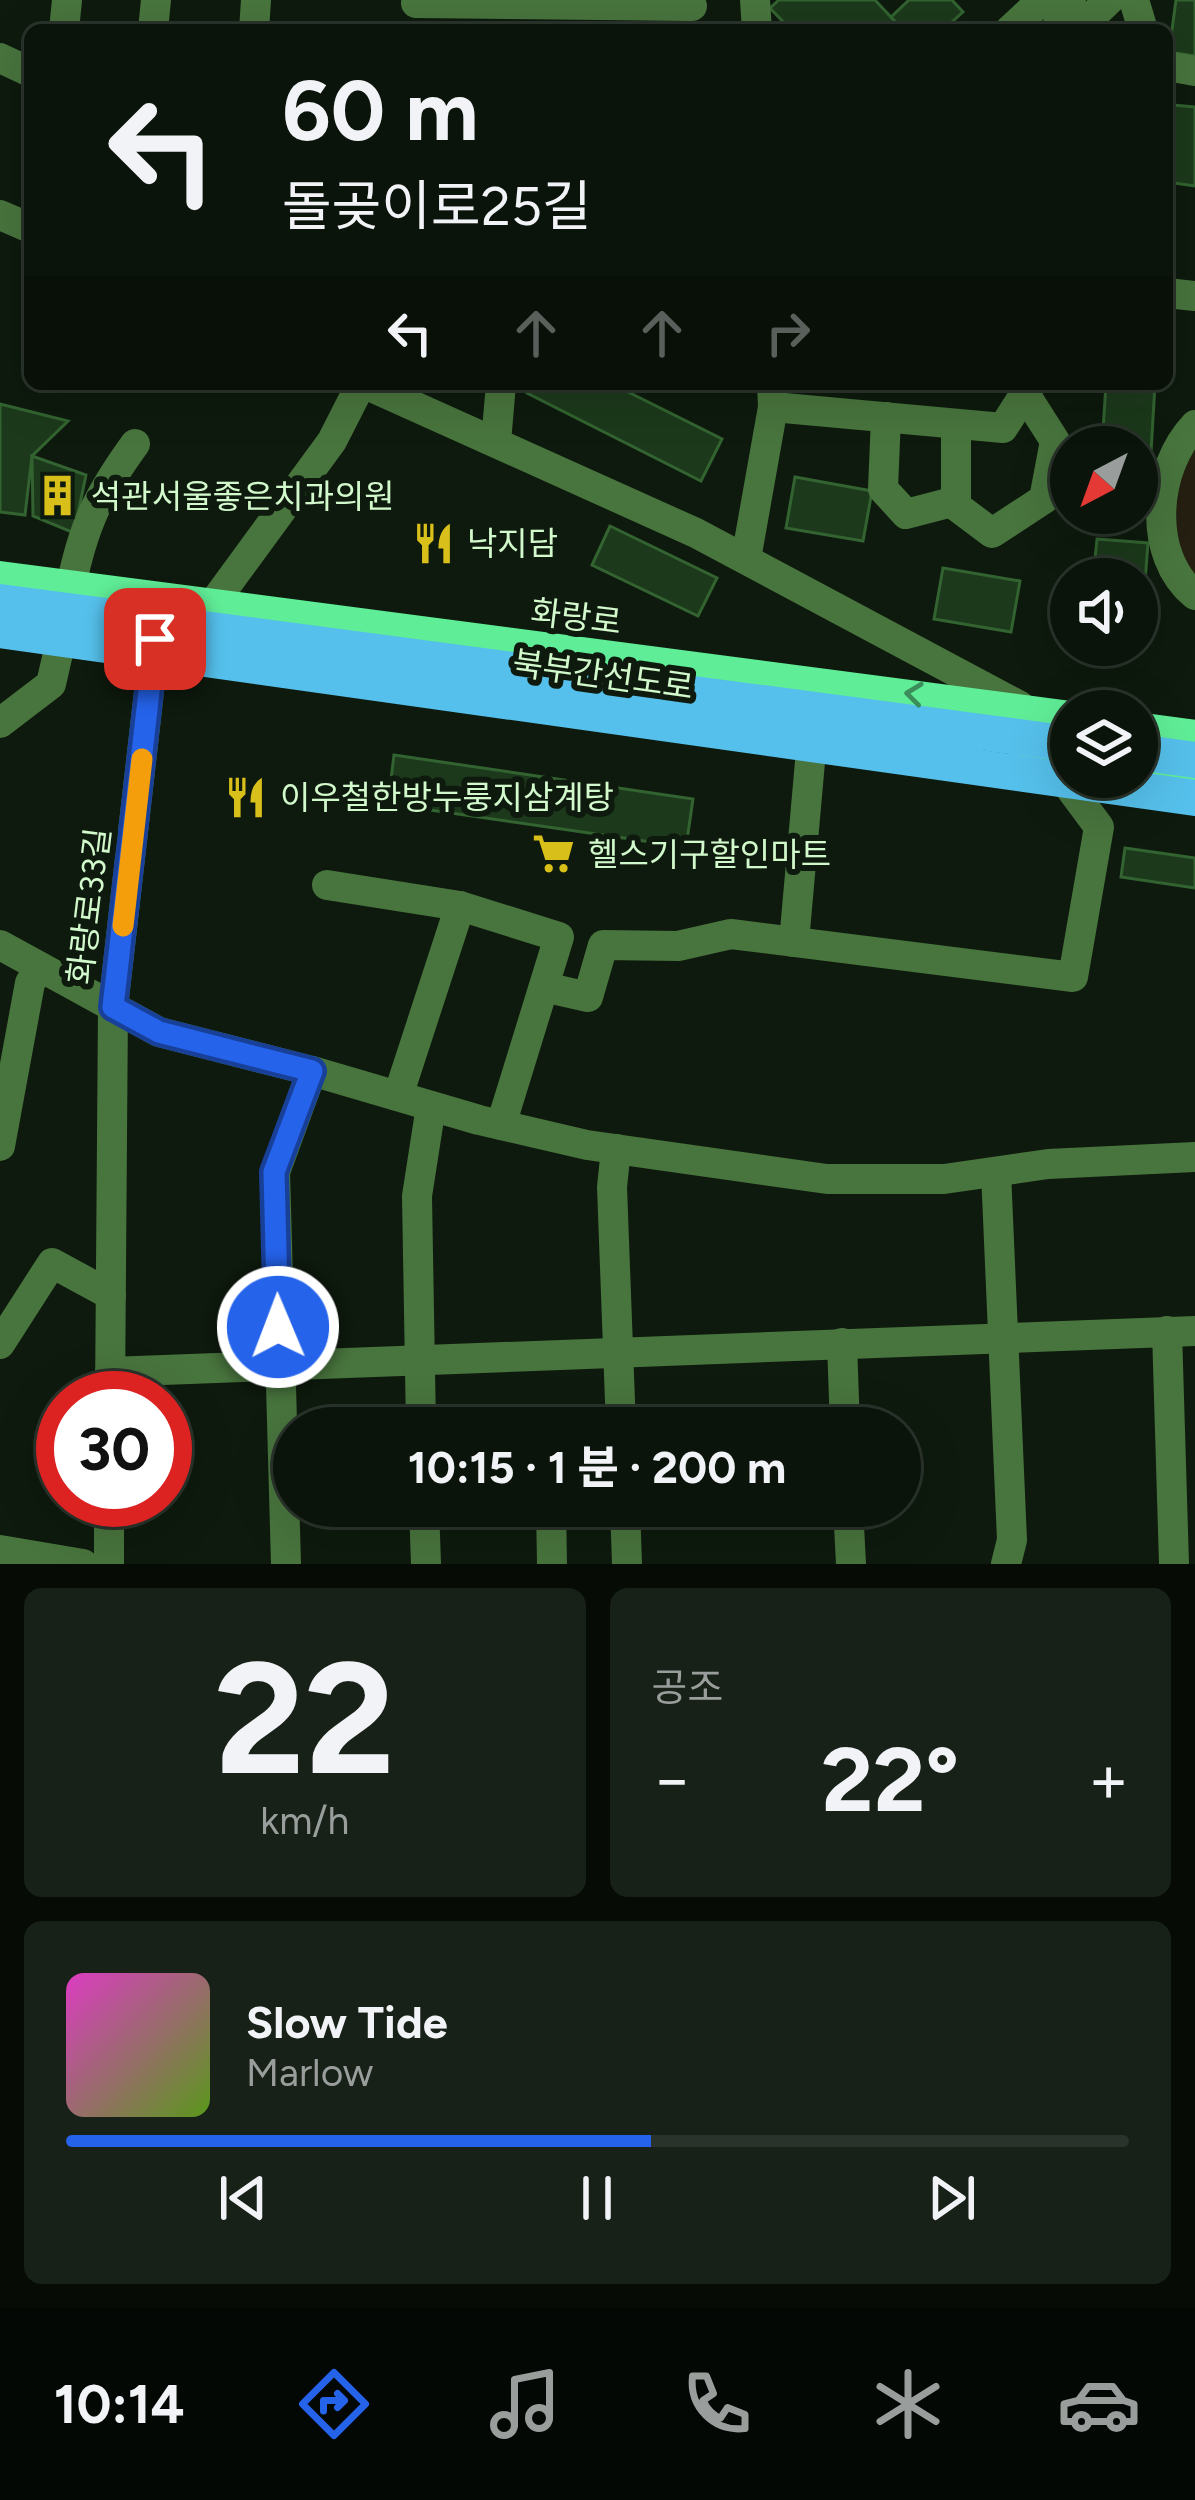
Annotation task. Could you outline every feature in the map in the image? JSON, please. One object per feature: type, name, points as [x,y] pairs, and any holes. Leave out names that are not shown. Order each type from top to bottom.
[{"type":"highway","name":"북부간선도로","points":[[0,602],[1050,738]]},
{"type":"highway","name":"북부간선도로","points":[[0,630],[1195,798]]},
{"type":"highway","points":[[1158,755],[1195,760]]},
{"type":"main road","name":"화랑로","points":[[0,576],[626,660],[1020,706],[1050,728]]},
{"type":"main road","points":[[0,619],[813,728],[1050,739]]},
{"type":"main road","points":[[1158,731],[1195,735]]},
{"type":"main road","points":[[1158,774],[1195,778]]},
{"type":"street","points":[[1016,24],[1042,0]]},
{"type":"street","points":[[1084,24],[1109,0]]},
{"type":"street","points":[[415,11],[693,12]]},
{"type":"street","points":[[212,605],[332,441],[360,390]]},
{"type":"street","points":[[377,390],[746,560],[1020,706]]},
{"type":"street","points":[[496,442],[501,390]]},
{"type":"street","points":[[746,560],[772,395],[886,417],[1003,428],[1027,390]]},
{"type":"street","points":[[1029,390],[1050,431]]},
{"type":"street","points":[[886,417],[883,489],[906,514],[956,501]]},
{"type":"street","points":[[956,424],[956,506],[992,533],[1050,495]]},
{"type":"street","points":[[1158,490],[1195,425]]},
{"type":"street","points":[[71,586],[81,540],[101,491],[135,444]]},
{"type":"street","points":[[1158,530],[1182,584],[1195,595]]},
{"type":"street","points":[[0,723],[51,684],[64,627]]},
{"type":"street","name":"화랑로33길","points":[[110,1371],[113,1007],[155,639]]},
{"type":"street","points":[[794,942],[813,728]]},
{"type":"street","points":[[544,987],[588,997],[604,945],[678,946],[730,934],[1073,977],[1100,826],[1089,798]]},
{"type":"street","points":[[327,885],[460,906],[560,938],[501,1125]]},
{"type":"street","points":[[398,1096],[460,906]]},
{"type":"street","points":[[0,945],[159,1032],[501,1125],[616,1149],[827,1179],[944,1179],[1048,1164],[1195,1157]]},
{"type":"street","points":[[0,1147],[30,983],[40,967]]},
{"type":"street","points":[[286,1564],[274,1172],[312,1071]]},
{"type":"street","points":[[420,1407],[417,1196],[431,1106]]},
{"type":"street","points":[[616,1149],[612,1187],[620,1407]]},
{"type":"street","points":[[996,1172],[1012,1540],[1006,1564]]},
{"type":"street","points":[[0,1344],[52,1263],[111,1295]]},
{"type":"street","points":[[192,1376],[279,1366],[1181,1331],[1174,1564]]},
{"type":"street","points":[[842,1343],[844,1407]]},
{"type":"street","points":[[109,1527],[109,1564]]},
{"type":"street","points":[[425,1527],[426,1564]]},
{"type":"street","points":[[551,1527],[552,1564]]},
{"type":"street","points":[[626,1527],[627,1564]]},
{"type":"street","points":[[849,1527],[851,1564]]},
{"type":"street","points":[[0,1550],[83,1564]]},
{"type":"shaded area","points":[[1195,437],[1195,595],[1182,584],[1168,472]]},
{"type":"building","points":[[779,0],[875,0],[897,24],[785,24],[770,8]]},
{"type":"building","points":[[909,0],[952,0],[963,12],[950,24],[897,24],[891,17]]},
{"type":"building","points":[[1176,0],[1195,0],[1195,56],[1173,53]]},
{"type":"building","points":[[1173,105],[1195,107],[1195,186],[1173,183]]},
{"type":"building","points":[[624,390],[722,439],[701,481],[527,393]]},
{"type":"building","points":[[1106,390],[1155,390],[1153,426],[1103,426]]},
{"type":"building","points":[[0,404],[68,421],[32,456],[25,515],[0,512]]},
{"type":"building","name":"석관서울좋은치과의원","points":[[32,456],[86,475],[74,533],[33,516]]},
{"type":"building","points":[[795,477],[872,491],[863,541],[786,528]]},
{"type":"building","points":[[610,526],[717,578],[698,616],[592,565]]},
{"type":"building","points":[[1097,539],[1148,543],[1147,558],[1095,558]]},
{"type":"building","points":[[943,568],[1020,581],[1011,632],[934,619]]},
{"type":"building","points":[[394,755],[693,799],[686,847],[388,804]]},
{"type":"building","points":[[1125,848],[1195,858],[1195,888],[1121,877]]},
{"type":"slow traffic","points":[[123,926],[142,759]]},
{"type":"place","name":"석관서울좋은치과의원","points":[[57,496]]},
{"type":"place","name":"낙지담","points":[[433,543]]},
{"type":"place","name":"이우철한방누룽지삼계탕","points":[[246,797]]},
{"type":"place","name":"헬스기구할인마트","points":[[554,854]]},
{"type":"route","points":[[155,639],[113,1007],[159,1032],[312,1071],[274,1172],[278,1327]]}]
